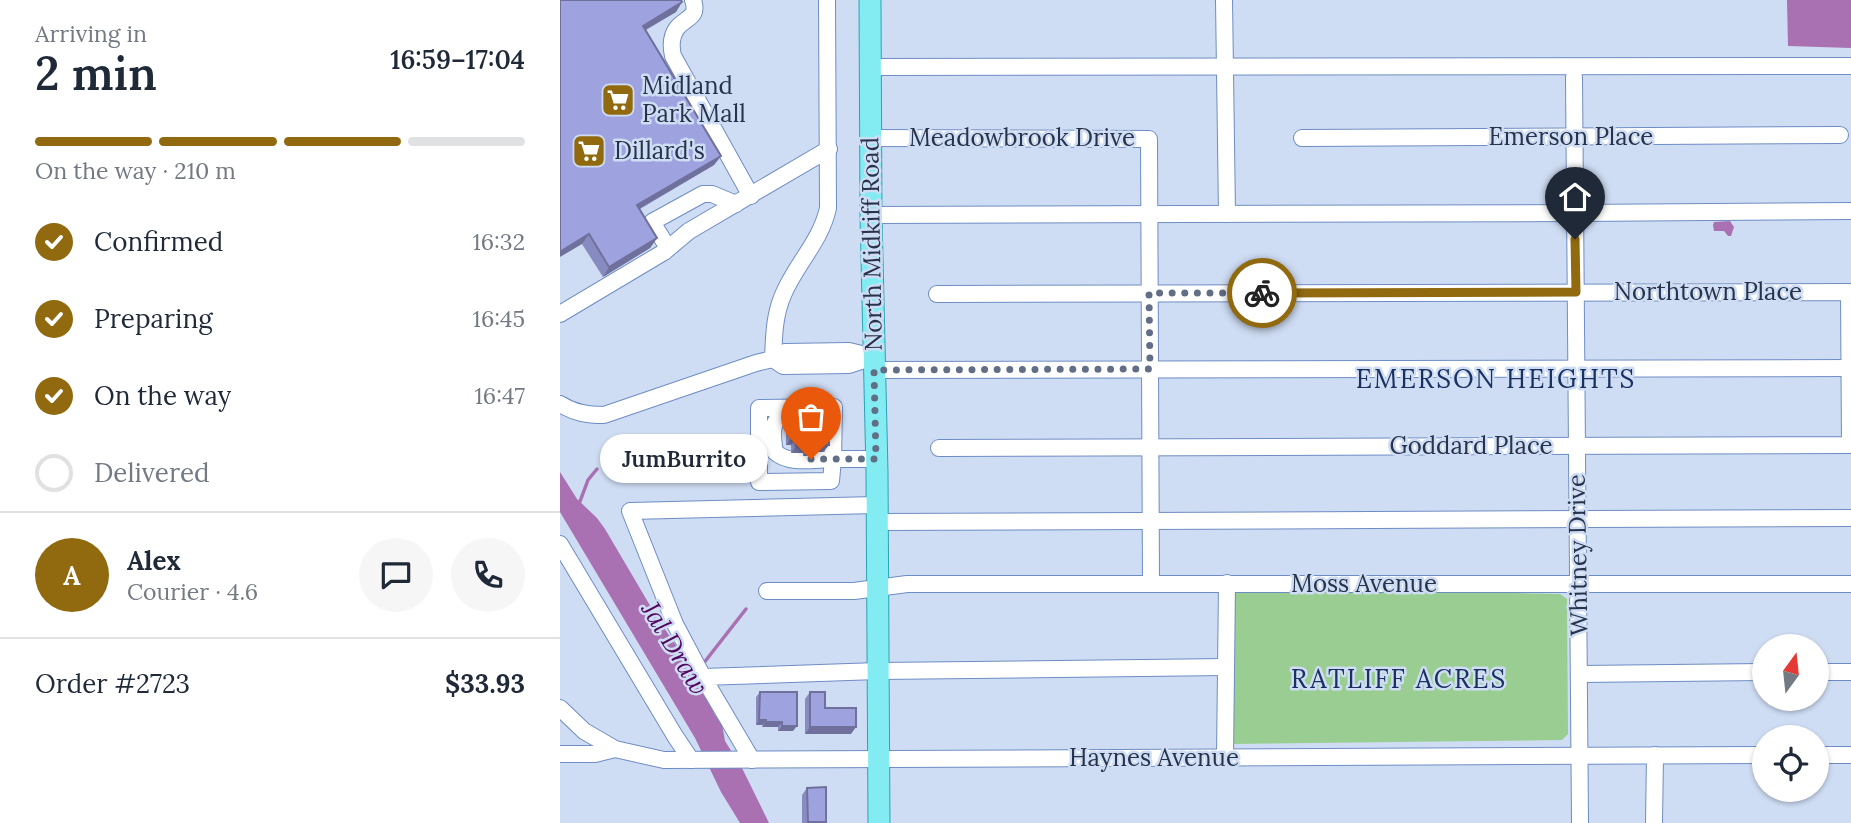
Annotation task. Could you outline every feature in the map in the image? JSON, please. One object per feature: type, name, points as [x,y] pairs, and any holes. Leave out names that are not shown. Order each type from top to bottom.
[{"type":"main road","name":"North Midkiff Road","points":[[870,0],[879,823]]},
{"type":"street","points":[[693,0],[695,9],[692,15],[674,32],[673,56],[751,196]]},
{"type":"street","points":[[773,359],[776,315],[782,297],[819,235],[829,198],[827,0]]},
{"type":"street","points":[[1224,0],[1227,214]]},
{"type":"street","points":[[871,67],[1851,66]]},
{"type":"street","name":"Whitney Drive","points":[[1574,76],[1580,823]]},
{"type":"street","name":"Emerson Place","points":[[1302,138],[1840,135]]},
{"type":"street","name":"Meadowbrook Drive","points":[[870,138],[1149,139],[1152,583]]},
{"type":"street","points":[[560,313],[668,248],[689,231],[829,149]]},
{"type":"street","points":[[668,248],[652,222],[703,194],[712,194],[736,204]]},
{"type":"street","points":[[871,215],[1851,211]]},
{"type":"street","name":"Northtown Place","points":[[937,294],[1849,292]]},
{"type":"street","name":"Goddard Place","points":[[939,448],[1850,445],[1849,292]]},
{"type":"street","points":[[560,404],[579,413],[604,415],[773,359],[783,366],[874,363],[1150,369],[1850,368]]},
{"type":"street","points":[[834,407],[833,459],[831,481],[759,482],[759,408],[834,407]]},
{"type":"street","points":[[834,416],[779,418],[774,422],[773,430],[775,452],[782,458],[790,459],[876,459]]},
{"type":"street","points":[[748,760],[675,624],[630,510],[1151,521],[1851,518]]},
{"type":"street","points":[[560,544],[675,736],[694,760]]},
{"type":"street","points":[[1225,757],[1227,583]]},
{"type":"street","name":"Moss Avenue","points":[[767,591],[854,591],[907,584],[1851,584]]},
{"type":"street","points":[[703,677],[878,671],[1226,667]]},
{"type":"street","points":[[1579,674],[1752,672]]},
{"type":"street","points":[[1829,672],[1851,672]]},
{"type":"street","name":"Haynes Avenue","points":[[560,708],[584,731],[615,749],[664,760],[1752,755]]},
{"type":"street","points":[[560,754],[595,754],[615,749]]},
{"type":"street","points":[[1654,823],[1655,755]]},
{"type":"street","points":[[1829,755],[1851,755]]},
{"type":"green space","points":[[1429,591],[1560,594],[1567,599],[1568,734],[1562,740],[1232,744],[1231,592]]},
{"type":"water","points":[[1787,0],[1851,0],[1851,48],[1788,46]]},
{"type":"water","points":[[1730,221],[1734,227],[1731,236],[1724,231],[1714,231],[1714,222]]},
{"type":"water","name":"Jal Draw","points":[[560,472],[577,499],[605,529],[658,619],[692,669],[722,724],[725,741],[743,770],[769,823],[740,823],[721,792],[695,738],[560,512]]},
{"type":"building","name":"Midland Park Mall","points":[[560,0],[681,0],[682,2],[643,26],[721,156],[637,205],[657,238],[609,267],[589,234],[560,252]]},
{"type":"building","points":[[791,425],[828,425],[829,445],[816,445],[816,449],[796,446],[796,438],[791,438]]},
{"type":"building","points":[[760,692],[797,692],[797,726],[782,726],[782,722],[759,720]]},
{"type":"building","points":[[810,692],[825,692],[825,708],[856,708],[856,727],[810,727]]},
{"type":"building","points":[[826,787],[826,822],[808,822],[807,788]]},
{"type":"waterway","points":[[579,504],[588,480],[597,469]]},
{"type":"waterway","name":"Jal Draw","points":[[703,664],[746,609]]},
{"type":"way so far","points":[[811,459],[876,459],[874,370],[1150,369],[1149,293],[1262,293]]},
{"type":"place","name":"Midland Park Mall","points":[[618,100]]},
{"type":"place","name":"Dillard's","points":[[589,151]]},
{"type":"place","name":"JumBurrito","points":[[811,459]]},
{"type":"district","name":"EMERSON HEIGHTS","points":[[1496,379]]},
{"type":"district","name":"RATLIFF ACRES","points":[[1399,679]]},
{"type":"route","points":[[1262,293],[1576,292],[1575,239]]}]
